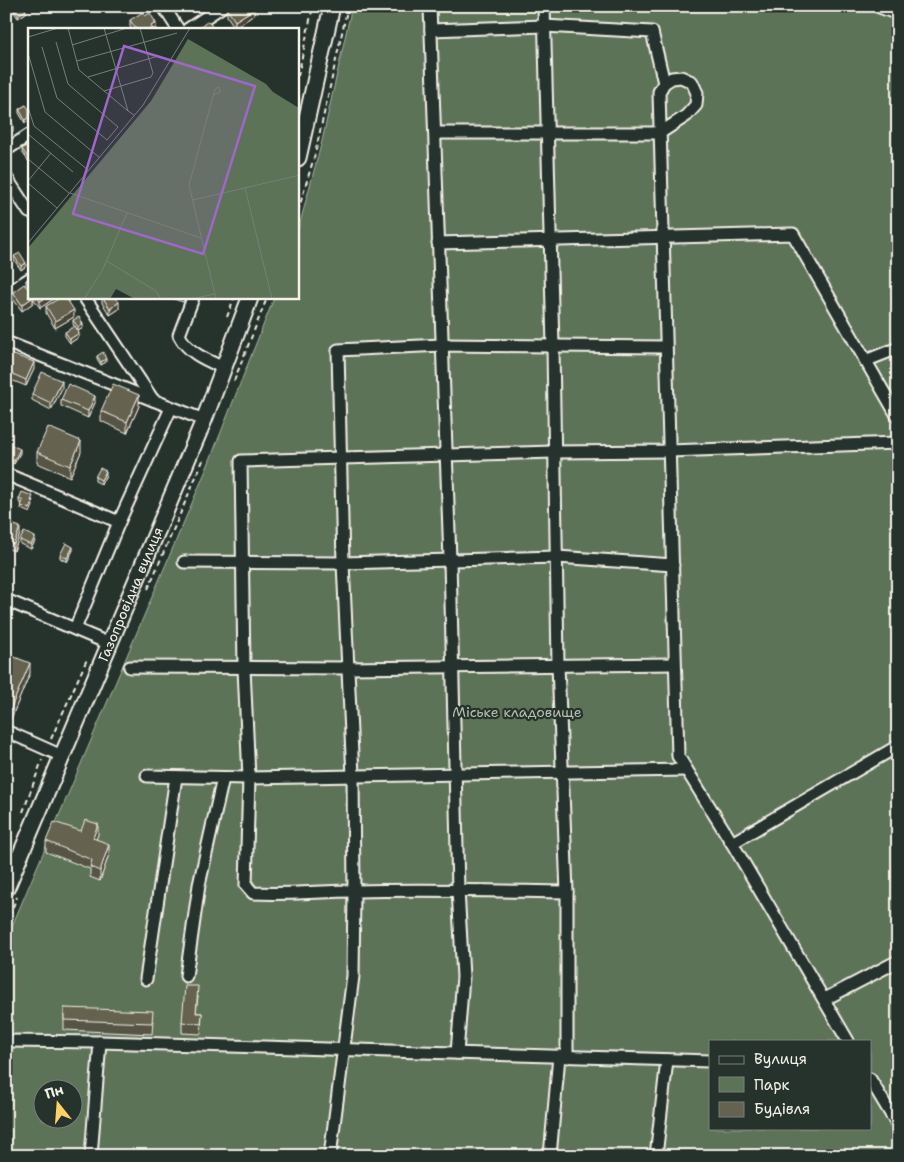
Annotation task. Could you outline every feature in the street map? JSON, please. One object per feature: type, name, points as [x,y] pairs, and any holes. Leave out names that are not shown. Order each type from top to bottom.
[{"type":"main road","points":[[299,154],[332,6]]},
{"type":"main road","name":"Газопровідна вулиця","points":[[6,889],[12,857],[62,756],[103,641],[204,420],[250,299]]},
{"type":"street","points":[[163,6],[177,28]]},
{"type":"street","points":[[190,28],[223,6]]},
{"type":"street","points":[[430,6],[450,560],[458,890],[463,977],[457,1053]]},
{"type":"street","points":[[544,6],[558,665],[567,892],[563,1056],[550,1156]]},
{"type":"street","points":[[876,6],[898,14]]},
{"type":"street","points":[[431,30],[544,26],[652,32],[664,83]]},
{"type":"street","points":[[435,132],[547,134],[660,133],[686,116],[696,105],[697,93],[692,82],[682,77],[672,78],[664,83],[659,92],[660,133],[669,451],[673,565],[674,664],[678,756],[732,843],[847,1040]]},
{"type":"street","points":[[6,150],[28,136]]},
{"type":"street","points":[[6,178],[28,211]]},
{"type":"street","points":[[438,242],[549,241],[663,236],[793,234],[898,417]]},
{"type":"street","points":[[6,294],[28,280]]},
{"type":"street","points":[[86,299],[153,400]]},
{"type":"street","points":[[193,299],[179,335],[184,344],[195,354],[224,368]]},
{"type":"street","points":[[6,342],[204,420]]},
{"type":"street","points":[[330,1156],[342,1050],[353,976],[354,890],[353,776],[343,563],[338,350],[442,345],[666,347]]},
{"type":"street","points":[[865,361],[898,348]]},
{"type":"street","points":[[75,629],[119,522],[172,408]]},
{"type":"street","points":[[567,892],[354,890],[273,894],[253,893],[249,889],[246,885],[249,778],[244,668],[240,461],[554,452],[669,451],[898,443]]},
{"type":"street","points":[[6,474],[119,522]]},
{"type":"street","points":[[184,562],[343,563],[557,557],[673,565]]},
{"type":"street","points":[[6,600],[103,641]]},
{"type":"street","points":[[130,666],[348,668],[674,664]]},
{"type":"street","points":[[6,732],[62,756]]},
{"type":"street","points":[[732,843],[898,746]]},
{"type":"street","points":[[147,776],[249,778],[685,770]]},
{"type":"street","points":[[146,979],[176,777]]},
{"type":"street","points":[[186,976],[199,885],[223,778]]},
{"type":"street","points":[[825,1000],[898,961]]},
{"type":"street","points":[[6,1041],[100,1042],[709,1061]]},
{"type":"street","points":[[91,1156],[100,1042]]},
{"type":"street","points":[[656,1156],[667,1060]]},
{"type":"street","points":[[872,1082],[898,1126]]},
{"type":"path","points":[[299,71],[312,6]]},
{"type":"path","points":[[299,208],[315,154],[348,6]]},
{"type":"path","points":[[224,325],[234,299]]},
{"type":"path","points":[[20,820],[46,749],[103,641]]},
{"type":"green space","name":"Міське кладовище","points":[[352,6],[898,6],[898,1156],[6,1156],[6,940],[206,470],[274,299],[299,299],[299,226],[322,141]]},
{"type":"building","points":[[13,6],[23,6],[26,10],[18,15]]},
{"type":"building","points":[[231,6],[252,6],[254,9],[235,21],[227,9]]},
{"type":"building","points":[[143,12],[145,16],[150,13],[156,23],[151,26],[152,28],[135,28],[130,20]]},
{"type":"building","points":[[208,21],[213,28],[199,28]]},
{"type":"building","points":[[26,105],[28,108],[28,118],[25,120],[19,109]]},
{"type":"building","points":[[6,115],[13,124],[6,129]]},
{"type":"building","points":[[28,145],[28,158],[22,149]]},
{"type":"building","points":[[20,253],[26,263],[21,266],[14,256]]},
{"type":"building","points":[[24,284],[28,289],[28,299],[31,299],[22,305],[13,292]]},
{"type":"building","points":[[58,299],[67,299],[74,310],[55,321],[46,306]]},
{"type":"building","points":[[104,299],[117,299],[119,302],[110,309]]},
{"type":"building","points":[[79,317],[83,324],[78,327],[73,320]]},
{"type":"building","points":[[75,326],[79,333],[70,339],[65,332]]},
{"type":"building","points":[[103,352],[106,359],[101,362],[97,356]]},
{"type":"building","points":[[8,353],[34,362],[26,380],[6,371],[6,357]]},
{"type":"building","points":[[42,372],[62,381],[51,403],[32,394]]},
{"type":"building","points":[[68,384],[95,396],[88,411],[61,400]]},
{"type":"building","points":[[113,384],[139,395],[127,422],[101,411]]},
{"type":"building","points":[[48,427],[81,441],[70,466],[37,452]]},
{"type":"building","points":[[9,444],[20,449],[14,461],[6,457],[6,449]]},
{"type":"building","points":[[100,468],[106,471],[101,480],[95,477]]},
{"type":"building","points":[[22,492],[33,496],[30,509],[21,506],[23,501],[19,499]]},
{"type":"building","points":[[6,522],[20,527],[14,544],[6,541]]},
{"type":"building","points":[[24,532],[35,537],[31,545],[20,540]]},
{"type":"building","points":[[66,543],[73,547],[67,558],[60,555]]},
{"type":"building","points":[[12,656],[30,663],[10,710],[6,709],[6,663],[9,664]]},
{"type":"building","points":[[85,820],[98,824],[93,838],[109,844],[100,871],[90,867],[92,860],[46,841],[54,822],[81,831]]},
{"type":"building","points":[[185,986],[198,986],[196,1013],[202,1013],[201,1024],[182,1022]]},
{"type":"building","points":[[64,1008],[153,1011],[152,1023],[64,1020]]}]
